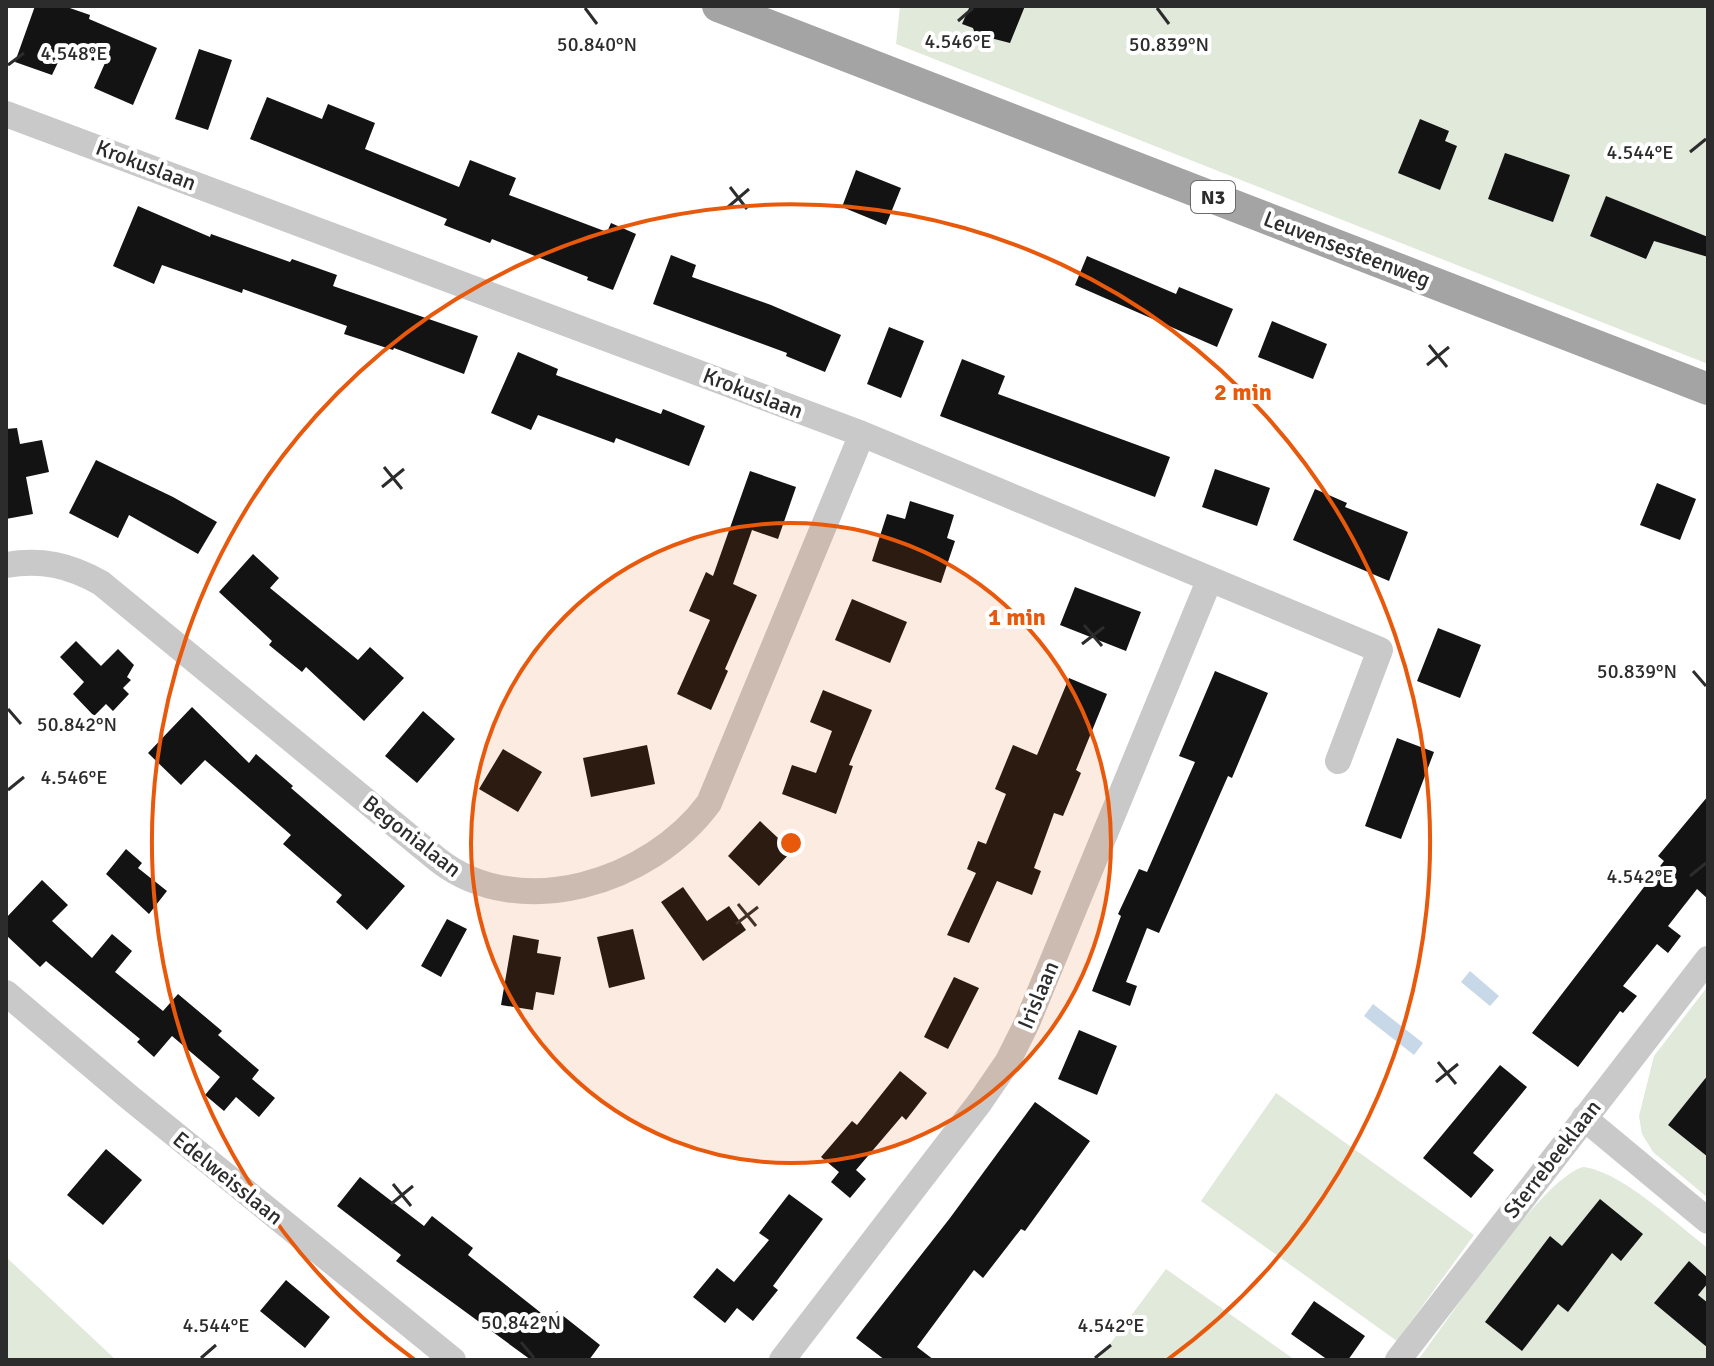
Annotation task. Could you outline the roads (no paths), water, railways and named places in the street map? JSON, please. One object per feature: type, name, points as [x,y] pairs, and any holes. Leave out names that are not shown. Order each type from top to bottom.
[{"type":"main road","name":"Leuvensesteenweg","points":[[718,6],[1708,389]]},
{"type":"street","name":"Krokuslaan","points":[[6,114],[862,434],[1380,650],[1338,761]]},
{"type":"street","name":"Begonialaan","points":[[6,565],[36,561],[60,565],[86,574],[119,595],[463,878],[491,888],[513,890],[545,891],[574,887],[626,870],[647,859],[679,836],[709,803],[862,434]]},
{"type":"street","name":"Irislaan","points":[[782,1360],[1008,1061],[1027,1023],[1209,581]]},
{"type":"street","name":"Sterrebeeklaan","points":[[1398,1360],[1708,959]]},
{"type":"street","name":"Edelweisslaan","points":[[6,993],[421,1351],[453,1360]]},
{"type":"street","points":[[1584,1118],[1708,1221]]},
{"type":"water","points":[[1470,971],[1499,996],[1490,1006],[1461,982]]},
{"type":"water","points":[[1373,1004],[1423,1043],[1414,1055],[1364,1016]]}]
